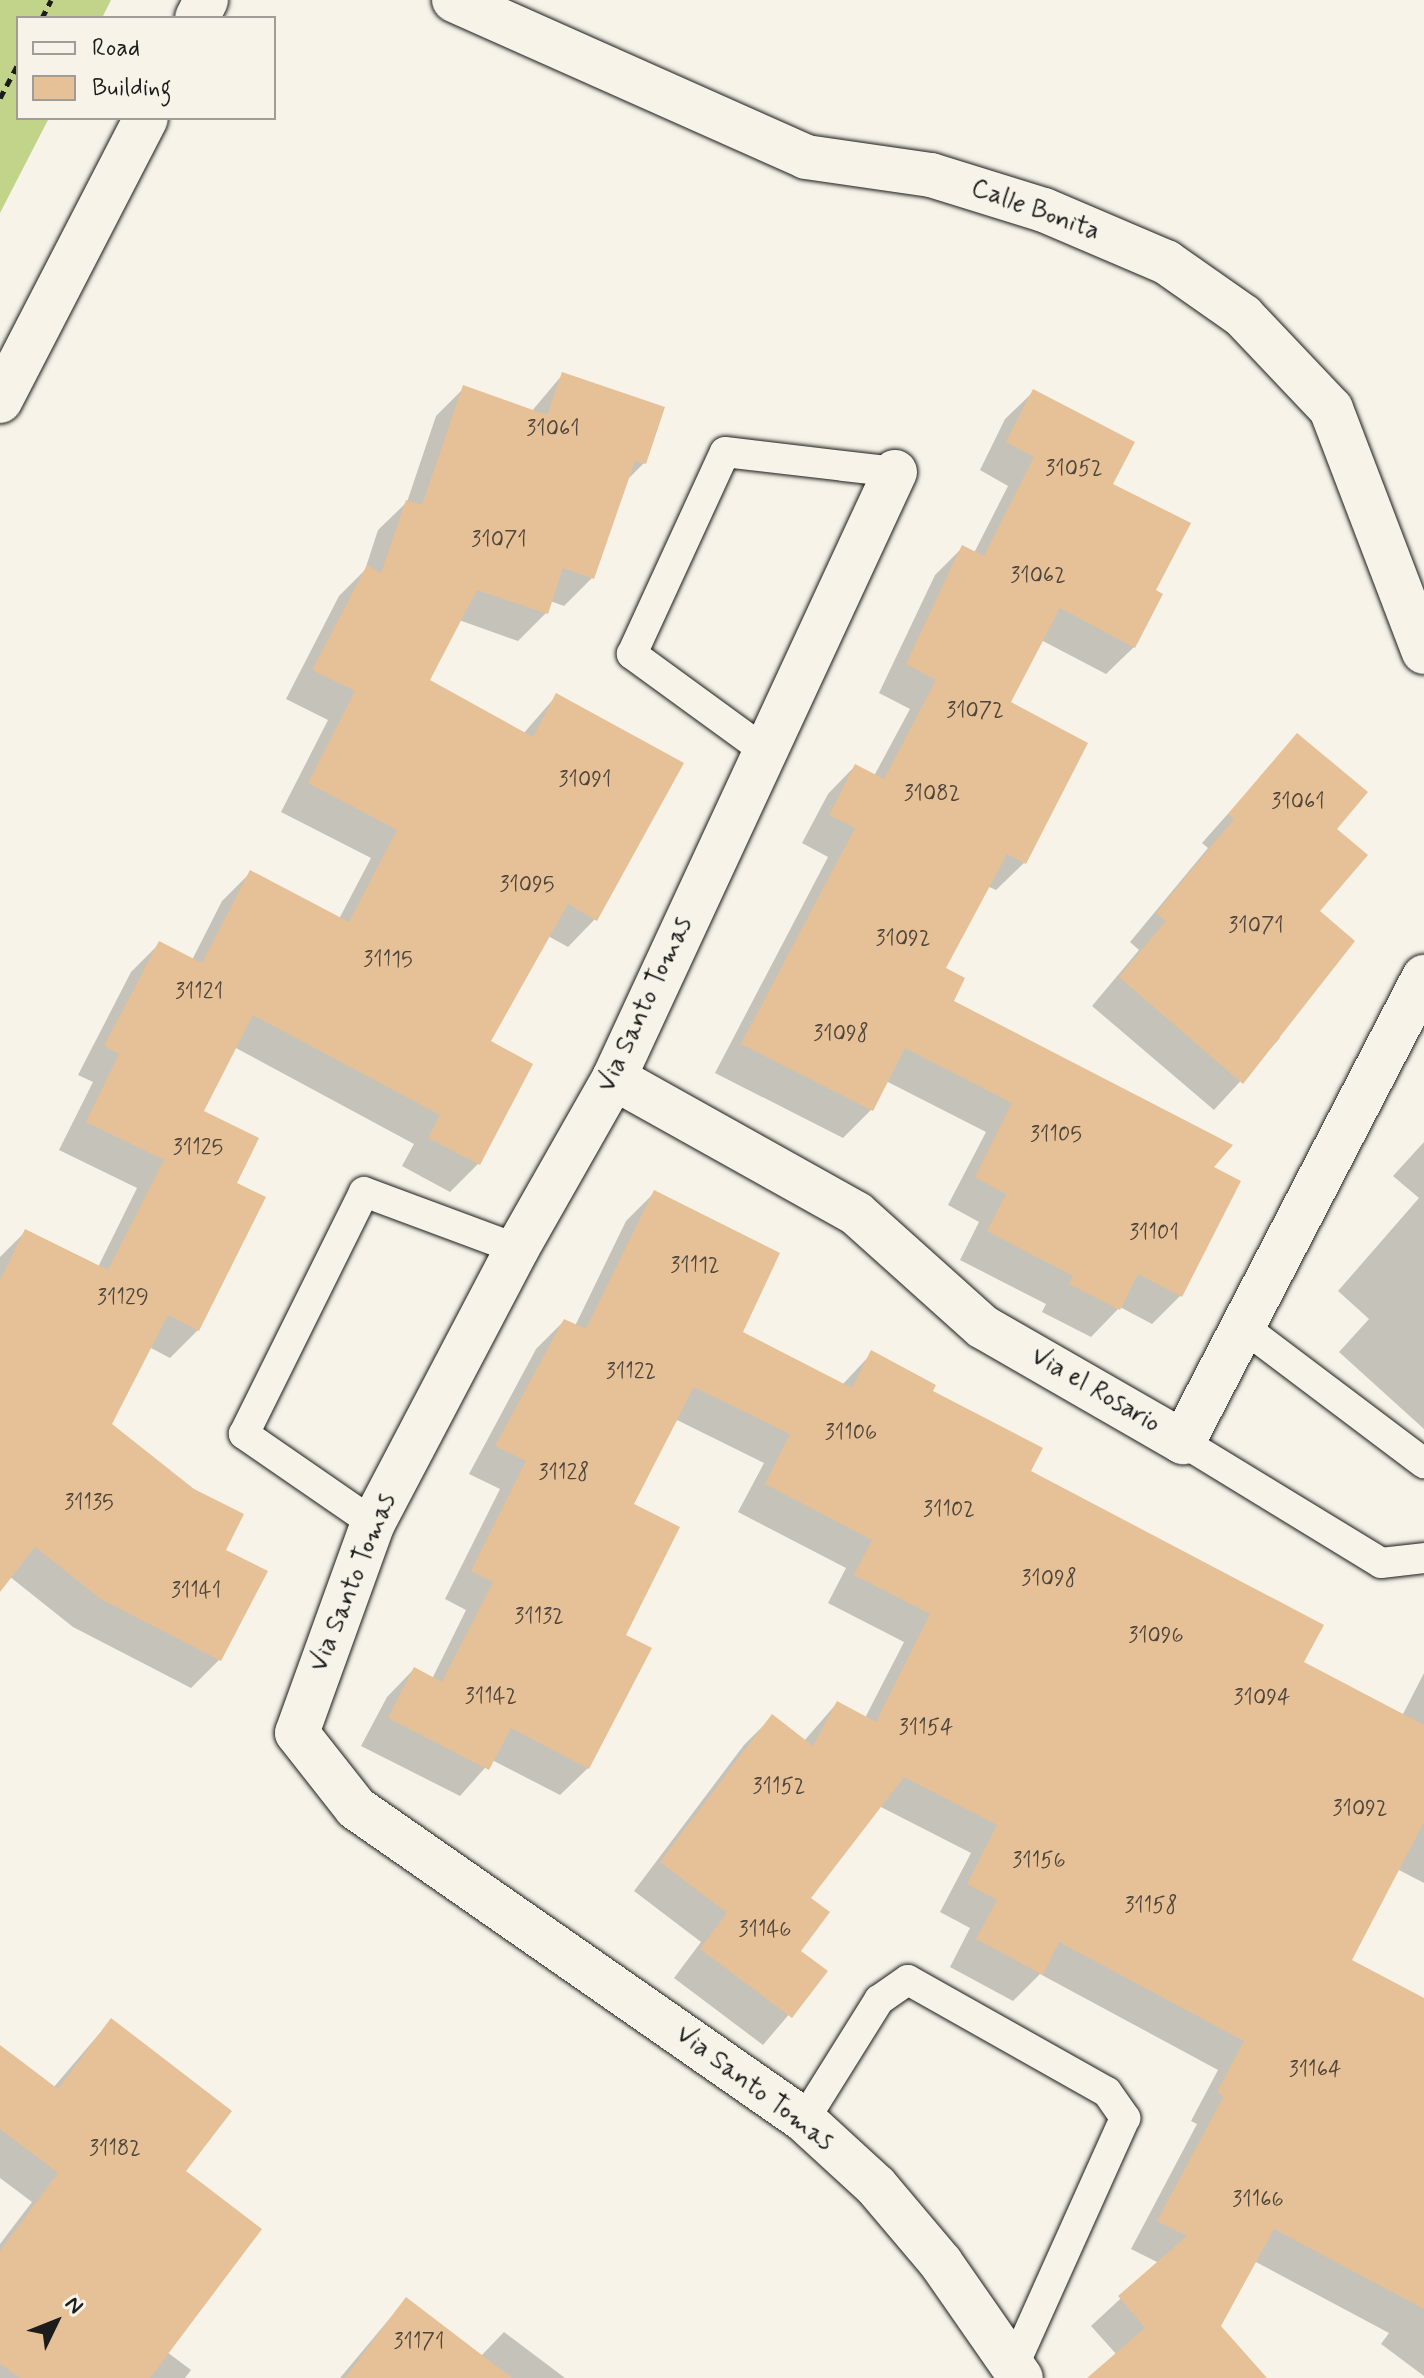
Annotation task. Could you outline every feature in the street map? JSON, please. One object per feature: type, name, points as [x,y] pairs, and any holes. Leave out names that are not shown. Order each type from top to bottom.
[{"type":"street","name":"Calle Bonita","points":[[454,0],[806,157],[931,175],[1044,210],[1166,262],[1243,316],[1331,409],[1424,652]]},
{"type":"street","points":[[0,401],[145,120]]},
{"type":"street","name":"Via Santo Tomas","points":[[895,472],[614,1078],[517,1249],[373,1523],[297,1733],[356,1808],[804,2120],[876,2186],[932,2252],[1017,2372]]},
{"type":"street","name":"Via el Rosario","points":[[614,1078],[857,1214],[983,1327],[1183,1442],[1424,977]]},
{"type":"lane","points":[[765,751],[632,654],[725,452],[895,472]]},
{"type":"lane","points":[[373,1523],[244,1434],[364,1192],[517,1249]]},
{"type":"lane","points":[[1242,1326],[1424,1463]]},
{"type":"lane","points":[[1183,1442],[1381,1563],[1424,1558]]},
{"type":"lane","points":[[804,2120],[879,2000],[908,1980],[1107,2092],[1125,2118],[1017,2372]]},
{"type":"path","points":[[0,98],[16,68]]},
{"type":"green space","points":[[0,0],[111,0],[103,16],[16,16],[16,120],[48,120],[0,213]]},
{"type":"building","points":[[562,372],[665,407],[646,464],[635,461],[594,579],[563,568],[548,614],[477,590],[430,680],[533,737],[556,693],[684,763],[597,921],[568,904],[491,1041],[533,1064],[480,1165],[428,1138],[440,1115],[253,1015],[204,1111],[259,1138],[237,1183],[266,1197],[199,1331],[168,1315],[112,1424],[194,1489],[244,1514],[226,1550],[268,1571],[221,1661],[101,1599],[35,1547],[0,1592],[0,1280],[25,1229],[108,1270],[164,1160],[86,1122],[119,1054],[104,1046],[159,941],[202,963],[250,870],[349,922],[397,830],[308,783],[355,691],[312,670],[367,565],[381,573],[406,500],[422,505],[463,385],[547,415]]},
{"type":"building","points":[[1033,389],[1135,442],[1113,484],[1191,523],[1156,590],[1163,594],[1135,648],[1060,608],[1011,702],[1088,743],[1026,864],[1007,854],[946,968],[965,978],[954,1001],[1233,1145],[1214,1167],[1241,1181],[1182,1297],[1138,1274],[1120,1310],[1069,1284],[1073,1276],[987,1231],[1006,1194],[975,1177],[1012,1103],[905,1048],[873,1111],[741,1044],[855,828],[829,815],[855,764],[884,779],[936,680],[906,664],[962,545],[984,556],[1034,457],[1006,442]]},
{"type":"building","points":[[1297,733],[1368,792],[1337,829],[1368,855],[1320,911],[1355,941],[1243,1084],[1119,977],[1166,921],[1156,913],[1234,819],[1228,814]]},
{"type":"building","points":[[654,1190],[780,1253],[743,1332],[852,1388],[871,1350],[936,1385],[933,1391],[1043,1448],[1031,1471],[1324,1625],[1304,1662],[1424,1725],[1424,1822],[1352,1960],[1424,1998],[1424,2309],[1274,2229],[1221,2326],[1267,2378],[1087,2378],[1145,2328],[1118,2296],[1187,2236],[1157,2221],[1224,2096],[1217,2092],[1244,2041],[1059,1942],[1043,1975],[976,1939],[997,1900],[967,1884],[997,1825],[904,1777],[811,1898],[830,1912],[801,1951],[828,1971],[792,2018],[700,1949],[727,1913],[660,1862],[772,1714],[813,1746],[837,1701],[876,1722],[930,1614],[854,1575],[872,1540],[765,1484],[790,1434],[694,1387],[634,1504],[680,1527],[626,1635],[652,1648],[589,1769],[511,1728],[489,1770],[388,1718],[414,1667],[442,1682],[493,1582],[471,1571],[526,1461],[495,1446],[564,1319],[586,1329]]},
{"type":"building","points":[[111,2018],[232,2111],[186,2171],[262,2229],[150,2378],[20,2378],[0,2364],[0,2251],[58,2173],[0,2129],[0,2045],[58,2089]]},
{"type":"building","points":[[406,2297],[512,2378],[345,2378]]}]
